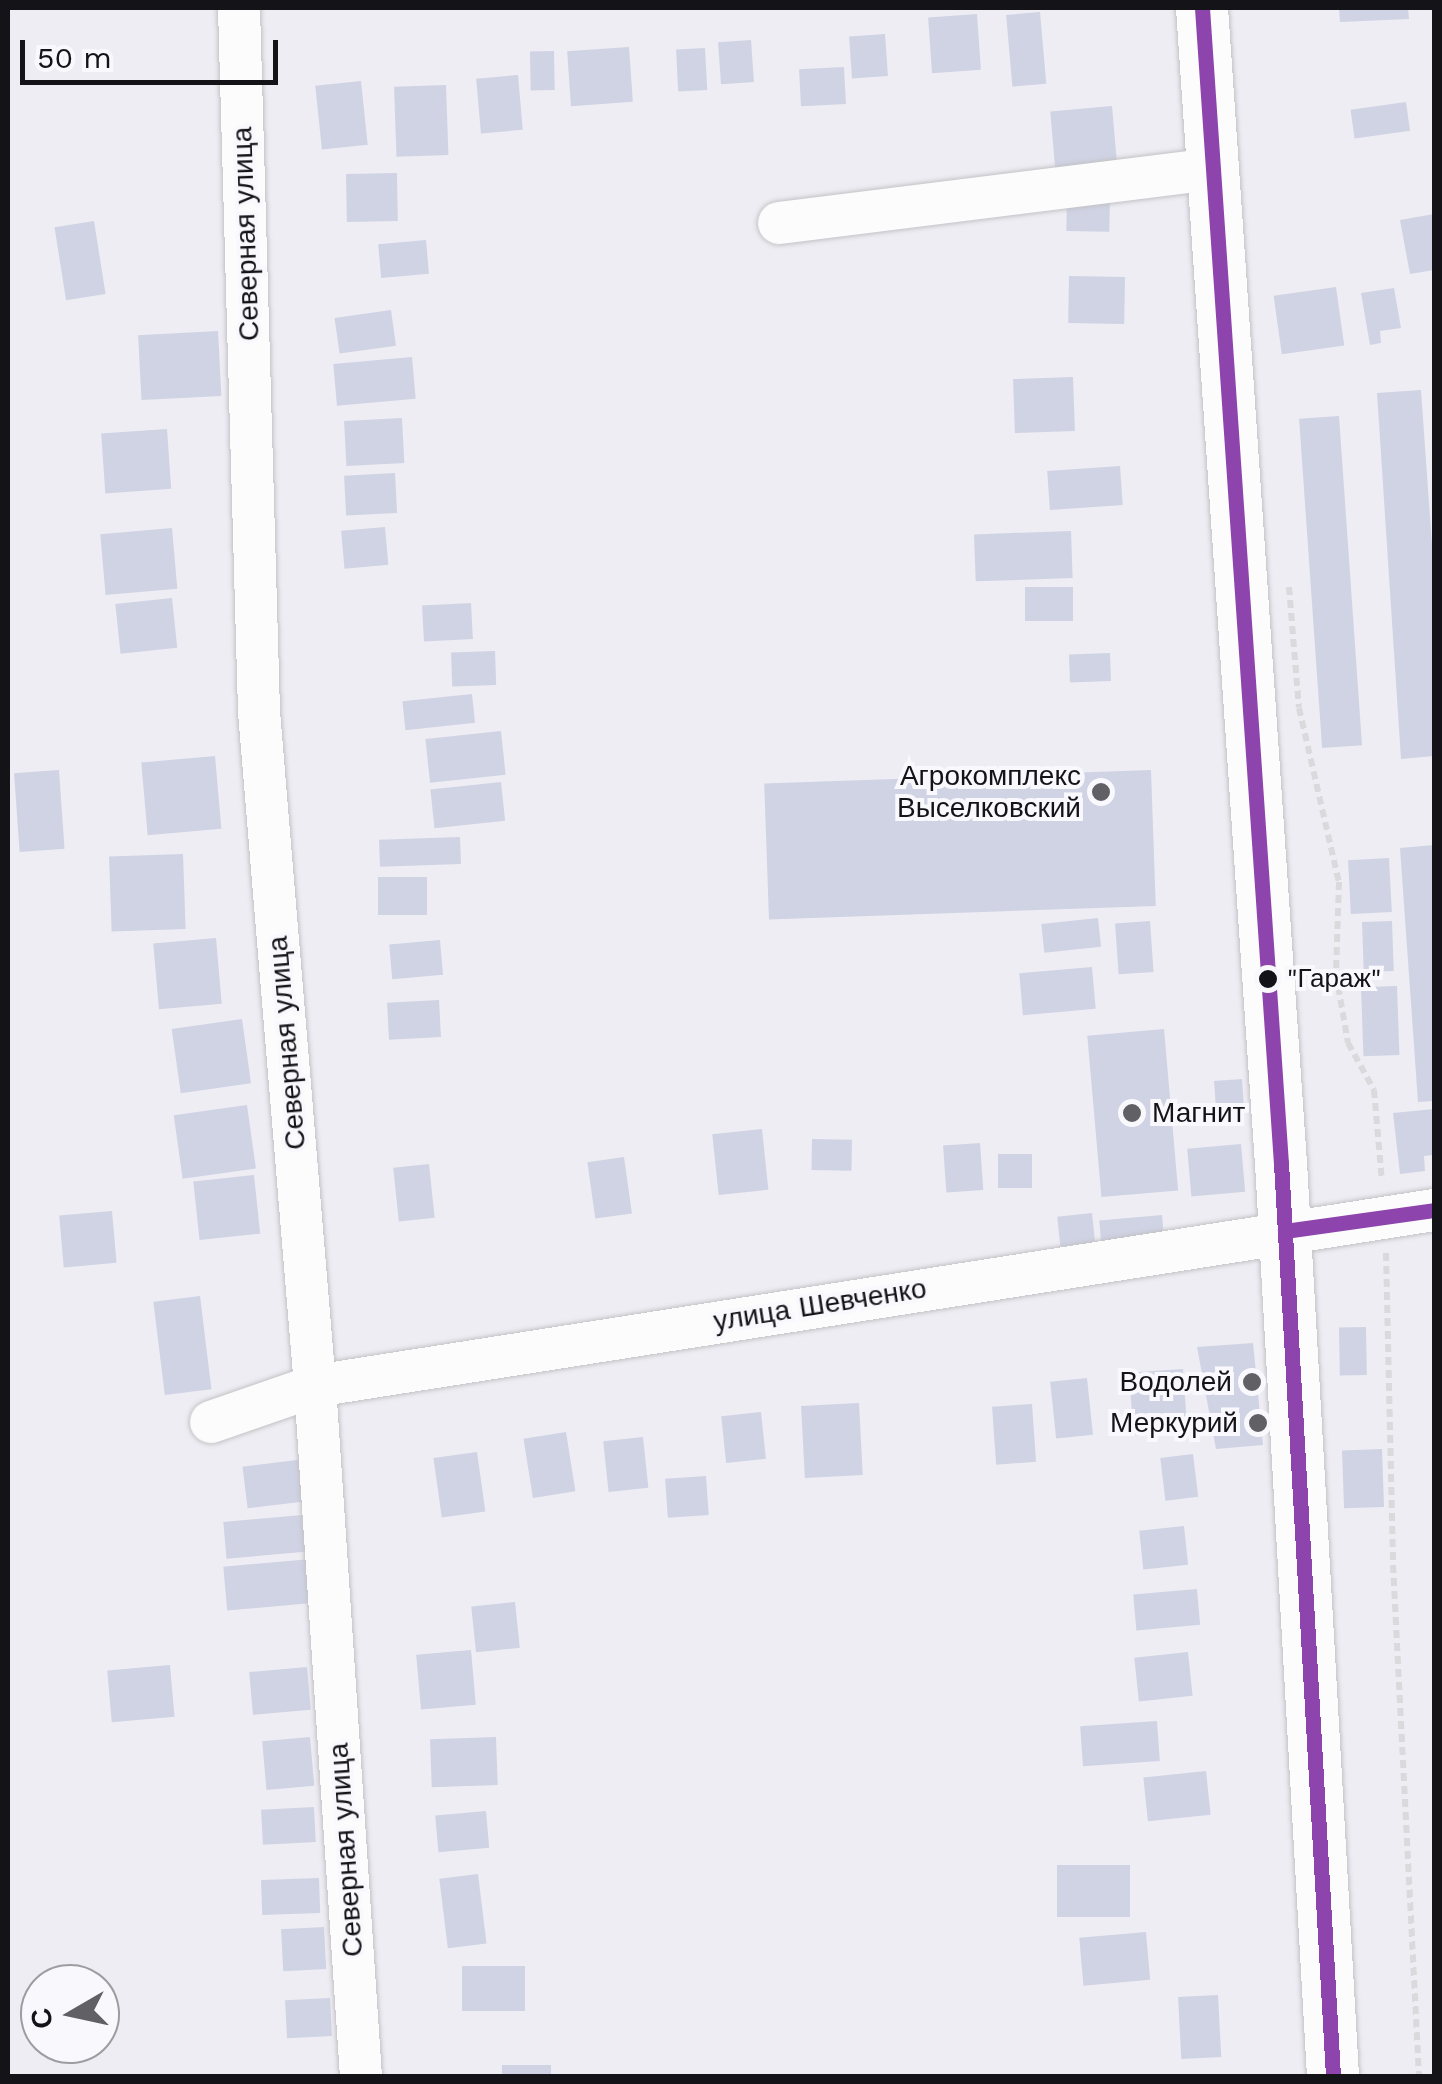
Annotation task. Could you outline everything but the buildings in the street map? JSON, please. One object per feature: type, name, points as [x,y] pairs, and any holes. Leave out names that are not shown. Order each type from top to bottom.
[{"type":"main road","points":[[1202,8],[1285,1231],[1333,2076]]},
{"type":"street","name":"Северная улица","points":[[240,8],[259,712],[315,1386],[361,2076]]},
{"type":"street","points":[[779,224],[1212,169]]},
{"type":"street","name":"улица Шевченко","points":[[211,1422],[315,1386],[1434,1210]]},
{"type":"path","points":[[1287,572],[1299,708],[1340,882],[1336,974],[1348,1043],[1374,1090],[1385,1218],[1393,1566],[1419,2076]]},
{"type":"transit line","points":[[1202,8],[1281,1163],[1333,2076]]},
{"type":"transit line","points":[[1285,1231],[1434,1210]]},
{"type":"place","name":"Агрокомплекс Выселковский","points":[[1101,792]]},
{"type":"place","name":"\"Гараж\"","points":[[1268,979]]},
{"type":"place","name":"Магнит","points":[[1132,1113]]},
{"type":"place","name":"Водолей","points":[[1252,1382]]},
{"type":"place","name":"Меркурий","points":[[1258,1423]]}]
